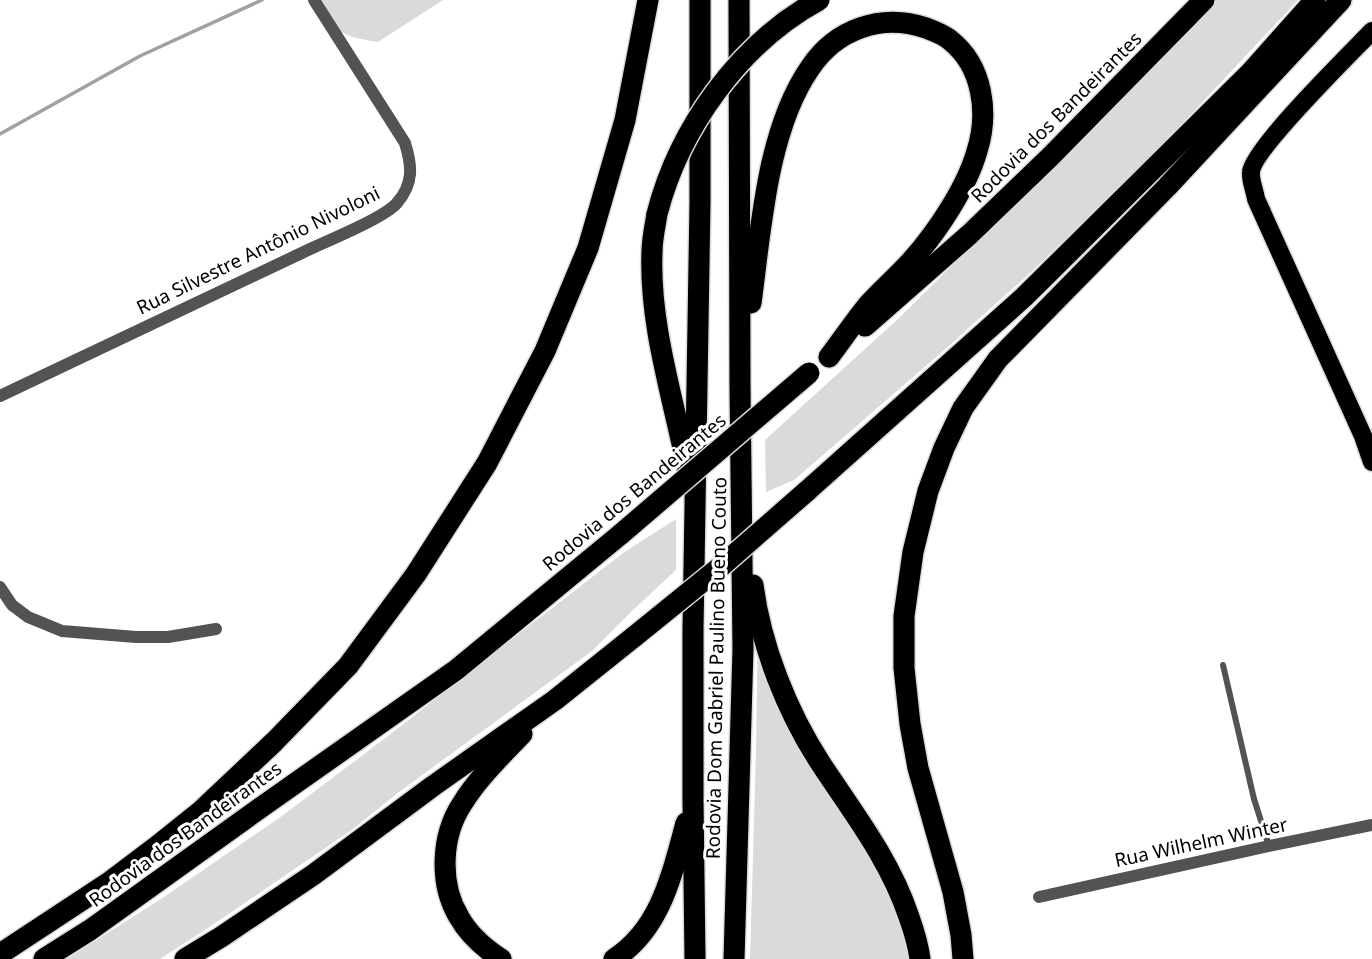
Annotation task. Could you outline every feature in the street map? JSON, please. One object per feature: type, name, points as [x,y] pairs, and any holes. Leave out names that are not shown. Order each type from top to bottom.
[{"type":"highway","points":[[0,954],[111,881],[201,811],[274,742],[348,666],[416,574],[487,463],[545,351],[588,247],[625,120],[648,0]]},
{"type":"highway","name":"Rodovia Dom Gabriel Paulino Bueno Couto","points":[[695,959],[693,629],[700,202],[700,0]]},
{"type":"highway","name":"Rodovia Dom Gabriel Paulino Bueno Couto","points":[[734,959],[742,662],[739,0]]},
{"type":"highway","points":[[695,510],[654,298],[652,251],[657,214],[679,152],[693,125],[728,76],[780,25],[819,0]]},
{"type":"highway","name":"Rodovia dos Bandeirantes","points":[[44,959],[90,930],[456,670],[621,534],[970,234],[1051,156],[1204,0]]},
{"type":"highway","points":[[185,959],[313,875],[555,700],[719,568],[1024,297],[1251,72],[1315,0]]},
{"type":"highway","points":[[963,959],[953,892],[918,768],[910,724],[905,668],[904,617],[913,552],[928,491],[944,448],[963,408],[998,359],[1167,187],[1341,0]]},
{"type":"highway","points":[[740,385],[771,170],[776,144],[792,97],[810,67],[835,41],[863,26],[907,23],[949,39],[971,67],[982,92],[983,118],[978,150],[965,183],[941,221],[913,259],[868,305],[830,357]]},
{"type":"highway","points":[[741,494],[755,604],[768,653],[803,734],[867,830],[890,870],[905,905],[920,959]]},
{"type":"highway","points":[[501,959],[476,941],[455,910],[445,872],[447,844],[460,806],[473,788],[555,700]]},
{"type":"highway","points":[[614,959],[628,950],[656,913],[672,876],[693,798]]},
{"type":"main road","points":[[1372,31],[1275,134],[1259,154],[1251,172],[1256,199],[1372,462]]},
{"type":"street","name":"Rua Silvestre Antônio Nivoloni","points":[[0,396],[374,218],[396,205],[405,192],[411,167],[405,143],[314,0]]},
{"type":"street","points":[[0,587],[12,605],[28,617],[62,631],[136,638],[168,637],[216,629]]},
{"type":"street","name":"Rua Wilhelm Winter","points":[[1039,897],[1372,825]]},
{"type":"lane","points":[[1223,665],[1254,799],[1269,846]]},
{"type":"shaded area","points":[[319,0],[443,0],[378,42],[341,32],[330,20]]},
{"type":"shaded area","points":[[1216,0],[1298,0],[1152,156],[1029,274],[794,480],[766,492],[765,440],[898,319],[1140,80]]},
{"type":"shaded area","points":[[676,519],[676,570],[592,651],[399,792],[353,829],[160,959],[67,959],[282,816],[623,553]]},
{"type":"shaded area","points":[[758,625],[875,851],[918,959],[750,959]]},
{"type":"waterway","points":[[0,134],[140,56],[262,0]]}]
